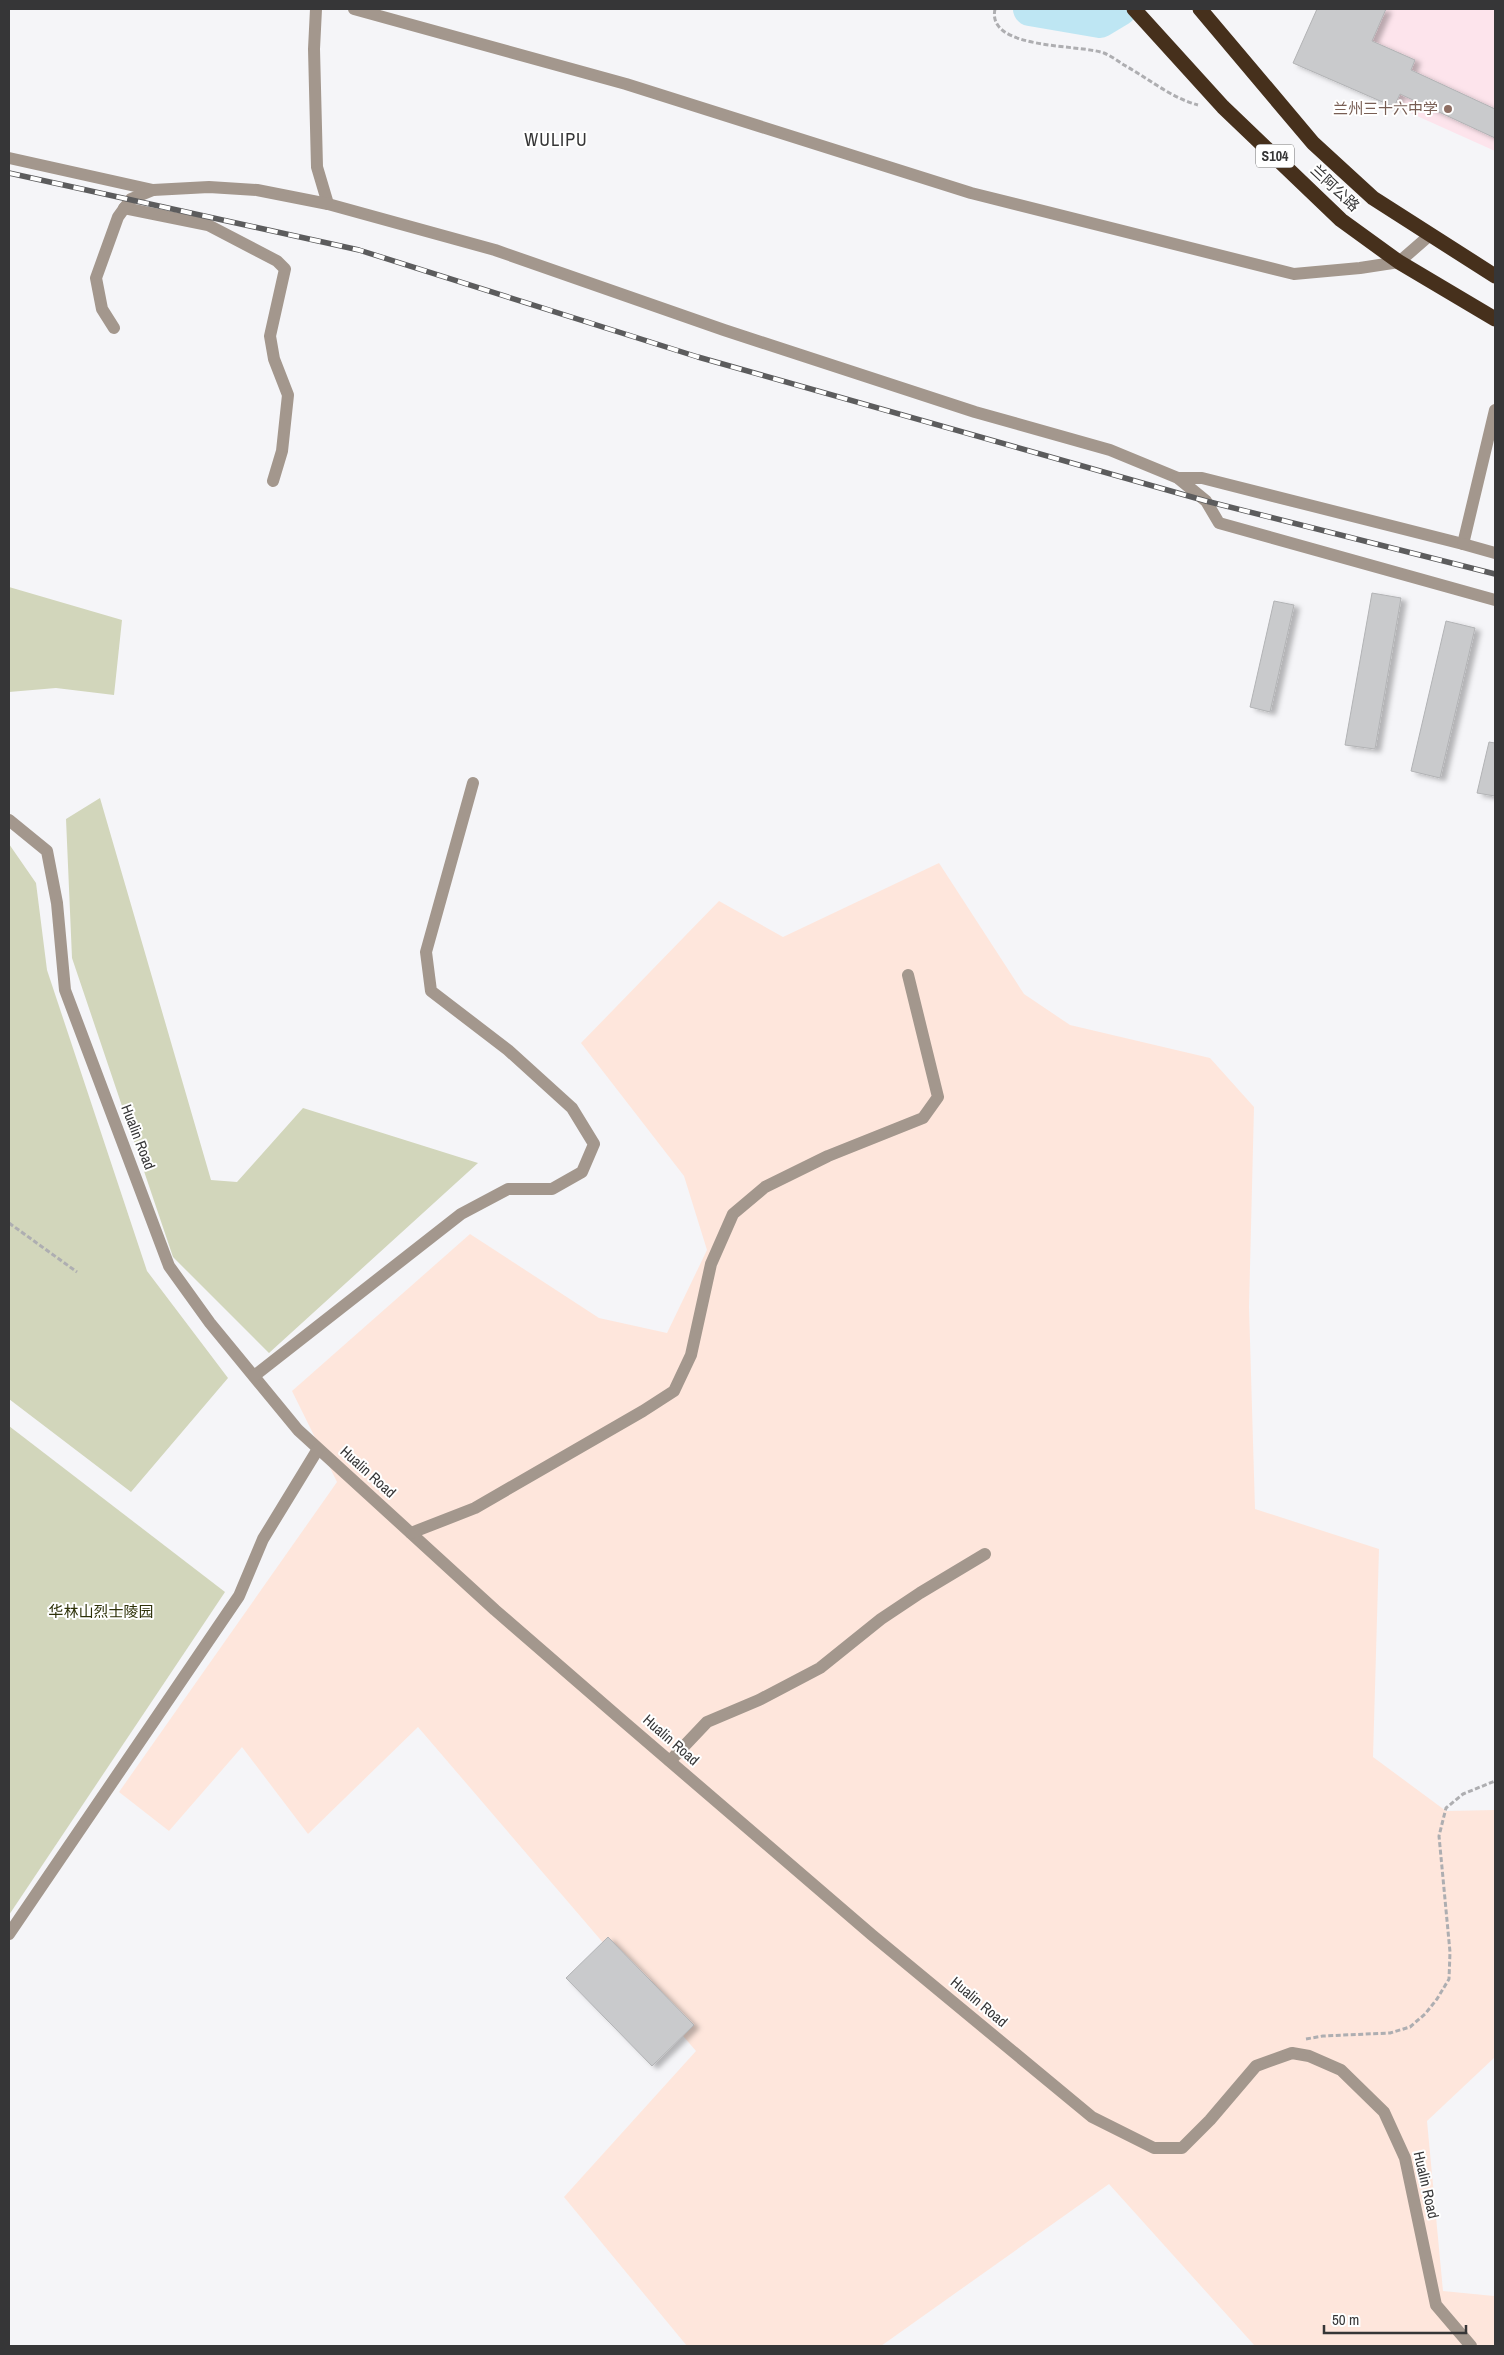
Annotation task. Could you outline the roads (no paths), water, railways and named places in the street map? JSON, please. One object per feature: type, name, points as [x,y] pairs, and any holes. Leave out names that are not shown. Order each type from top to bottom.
[{"type":"highway","name":"兰阿公路","points":[[1134,9],[1223,106],[1341,220],[1399,262],[1495,319]]},
{"type":"highway","name":"兰阿公路","points":[[1200,9],[1313,143],[1373,198],[1495,276]]},
{"type":"street","points":[[316,9],[314,49],[317,167],[328,204]]},
{"type":"street","points":[[354,9],[626,84],[972,193],[1294,274],[1360,268],[1399,262],[1430,234]]},
{"type":"street","points":[[9,158],[153,190]]},
{"type":"street","points":[[114,328],[102,308],[96,278],[118,218],[131,198],[153,190],[209,186],[257,190],[328,204],[495,250],[734,333],[966,409],[1110,450],[1178,478],[1206,501],[1219,524],[1495,600]]},
{"type":"street","points":[[124,208],[208,225],[277,261],[285,269],[270,336],[274,359],[288,395],[282,451],[272,481]]},
{"type":"street","points":[[1464,544],[1495,410]]},
{"type":"street","points":[[1178,478],[1202,478],[1495,553]]},
{"type":"street","points":[[254,1376],[462,1214],[508,1189],[552,1189],[582,1172],[594,1144],[572,1108],[508,1050],[431,991],[426,952],[473,783]]},
{"type":"street","name":"Hualin Road","points":[[9,820],[47,851],[57,903],[65,990],[169,1266],[210,1323],[298,1430],[495,1610],[872,1935],[1092,2117],[1154,2148],[1182,2148],[1210,2120],[1256,2066],[1292,2053],[1309,2056],[1341,2070],[1384,2112],[1405,2158],[1436,2305],[1471,2346]]},
{"type":"street","points":[[411,1534],[475,1508],[644,1411],[674,1391],[691,1355],[711,1264],[733,1214],[765,1187],[828,1156],[923,1118],[938,1097],[908,975]]},
{"type":"street","points":[[9,1934],[239,1596],[263,1539],[318,1449]]},
{"type":"street","points":[[670,1761],[707,1722],[759,1700],[820,1668],[881,1619],[985,1554]]},
{"type":"waterway","points":[[1030,9],[1100,21],[1120,9]]},
{"type":"railway","points":[[9,173],[359,250],[698,357],[1206,501],[1495,574]]},
{"type":"place","name":"兰州三十六中学","points":[[1448,109]]},
{"type":"district","name":"WULIPU","points":[[556,140]]},
{"type":"park label","name":"华林山烈士陵园","points":[[101,1612]]}]
